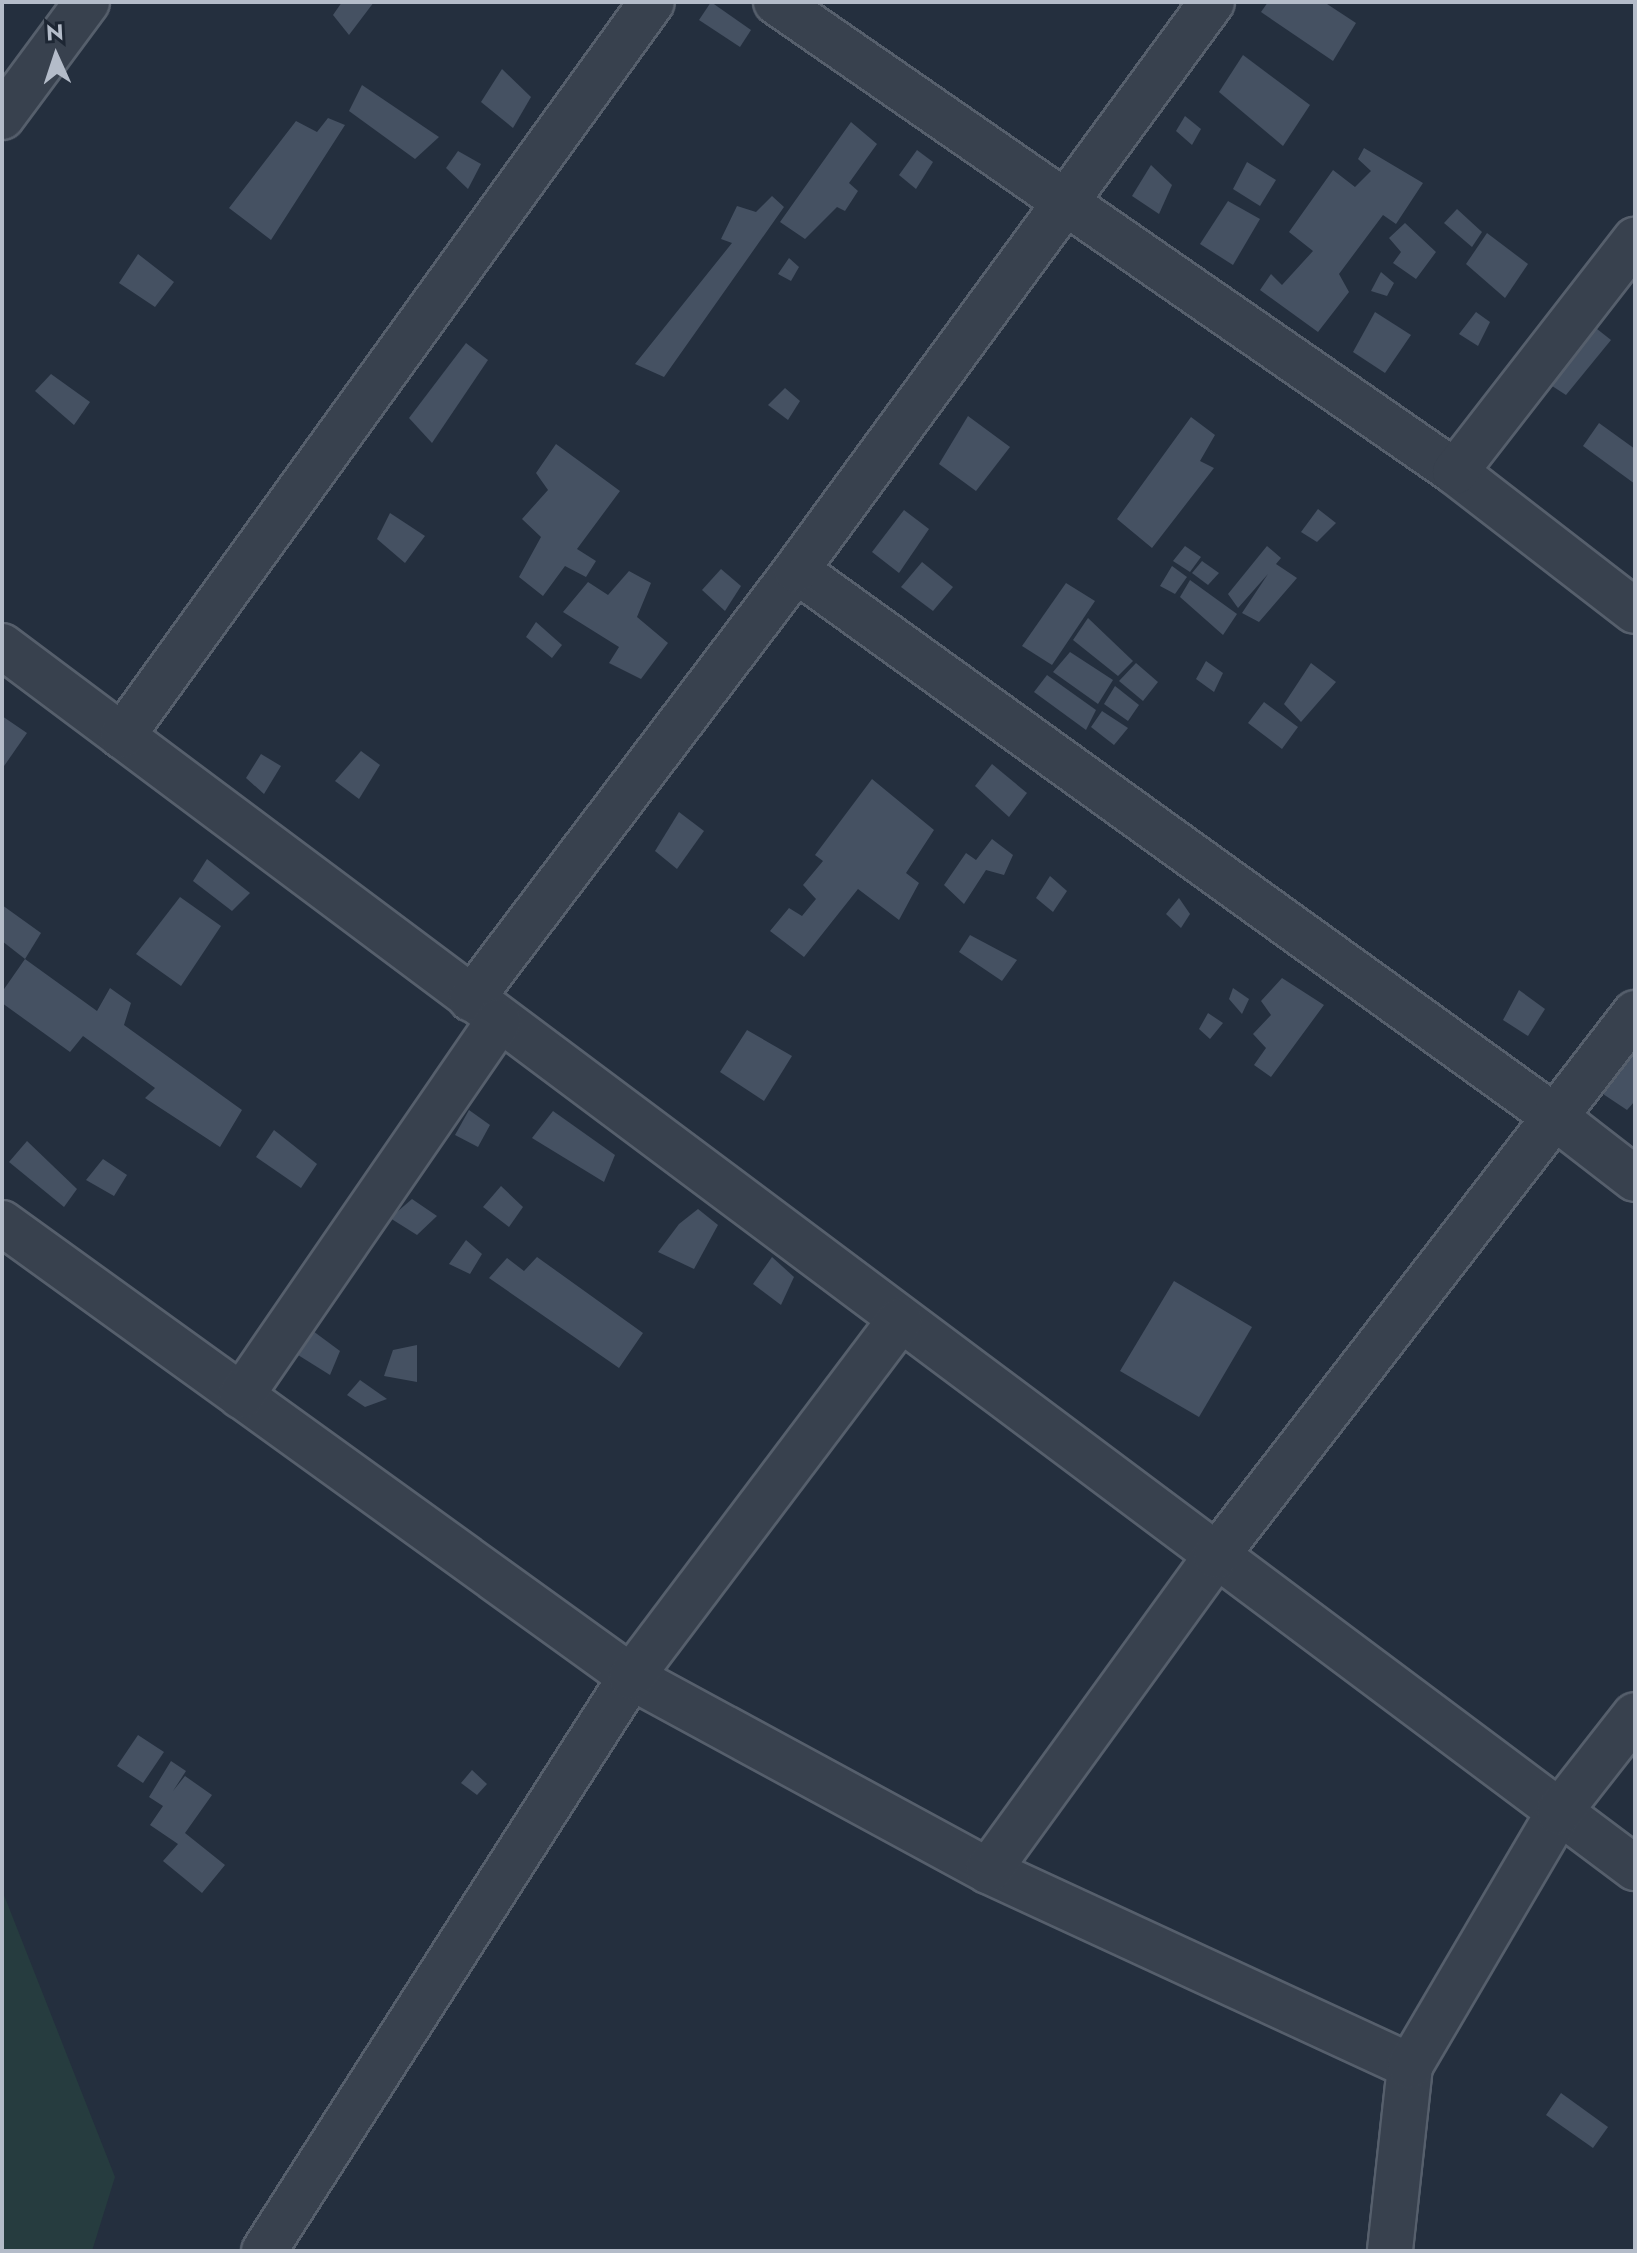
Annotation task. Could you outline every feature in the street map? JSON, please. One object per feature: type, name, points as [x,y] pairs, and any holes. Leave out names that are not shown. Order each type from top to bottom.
[{"type":"street","points":[[2,117],[87,2]]},
{"type":"street","points":[[122,736],[652,2]]},
{"type":"street","points":[[776,2],[1455,472],[1635,611]]},
{"type":"street","points":[[241,1396],[485,1010],[796,570],[1212,2]]},
{"type":"street","points":[[1455,472],[1635,240]]},
{"type":"street","points":[[796,570],[1555,1117],[1635,1179]]},
{"type":"street","points":[[2,646],[1635,1868]]},
{"type":"street","points":[[988,1871],[1216,1556],[1635,1013]]},
{"type":"street","points":[[2,1223],[631,1677],[988,1871],[1410,2066]]},
{"type":"street","points":[[264,2251],[631,1677],[900,1320]]},
{"type":"street","points":[[1390,2251],[1410,2066],[1559,1812],[1635,1715]]},
{"type":"green space","points":[[2,1890],[115,2177],[92,2251],[2,2251]]},
{"type":"building","points":[[342,2],[374,2],[349,35],[333,15]]},
{"type":"building","points":[[711,2],[751,30],[740,47],[699,20]]},
{"type":"building","points":[[1268,2],[1324,2],[1356,23],[1333,61],[1261,12]]},
{"type":"building","points":[[1243,55],[1310,105],[1283,146],[1219,92]]},
{"type":"building","points":[[502,69],[531,97],[513,128],[481,102]]},
{"type":"building","points":[[362,85],[439,137],[415,159],[349,111]]},
{"type":"building","points":[[1185,116],[1201,129],[1192,145],[1176,131]]},
{"type":"building","points":[[328,118],[345,125],[271,240],[229,208],[296,121],[317,132]]},
{"type":"building","points":[[851,122],[877,144],[849,183],[858,191],[845,211],[837,207],[805,239],[780,222]]},
{"type":"building","points":[[1364,148],[1423,183],[1396,224],[1383,215],[1339,274],[1349,292],[1318,332],[1260,290],[1271,274],[1282,285],[1313,251],[1289,232],[1333,170],[1355,187],[1371,171],[1358,159]]},
{"type":"building","points":[[917,150],[933,162],[916,189],[899,175]]},
{"type":"building","points":[[458,151],[481,164],[468,189],[446,168]]},
{"type":"building","points":[[1247,162],[1276,180],[1260,206],[1233,189]]},
{"type":"building","points":[[1151,165],[1172,185],[1159,214],[1132,196]]},
{"type":"building","points":[[772,196],[784,207],[664,377],[635,364],[732,243],[721,239],[737,206],[756,212]]},
{"type":"building","points":[[1228,201],[1260,219],[1233,265],[1200,244]]},
{"type":"building","points":[[1457,209],[1482,232],[1472,247],[1444,223]]},
{"type":"building","points":[[1405,223],[1436,252],[1416,279],[1393,263],[1401,252],[1389,238]]},
{"type":"building","points":[[1487,233],[1528,264],[1505,298],[1466,264]]},
{"type":"building","points":[[138,254],[174,282],[155,307],[119,283]]},
{"type":"building","points":[[789,258],[799,267],[791,281],[778,274]]},
{"type":"building","points":[[1381,272],[1394,283],[1387,296],[1371,291]]},
{"type":"building","points":[[1375,312],[1411,335],[1385,373],[1353,352]]},
{"type":"building","points":[[1476,312],[1490,322],[1478,346],[1459,334]]},
{"type":"building","points":[[1592,325],[1611,340],[1566,395],[1549,384]]},
{"type":"building","points":[[466,343],[488,360],[432,443],[409,418]]},
{"type":"building","points":[[51,374],[90,402],[74,425],[35,391]]},
{"type":"building","points":[[785,388],[800,401],[788,420],[768,405]]},
{"type":"building","points":[[968,416],[1010,447],[976,491],[939,464]]},
{"type":"building","points":[[1191,417],[1215,435],[1200,461],[1214,468],[1152,548],[1117,519]]},
{"type":"building","points":[[1599,423],[1635,449],[1635,484],[1583,446]]},
{"type":"building","points":[[556,444],[620,491],[577,549],[596,561],[586,577],[565,566],[543,596],[519,577],[541,537],[522,519],[548,490],[536,473]]},
{"type":"building","points":[[1318,509],[1336,523],[1317,542],[1301,532]]},
{"type":"building","points":[[904,510],[929,529],[899,573],[872,552]]},
{"type":"building","points":[[390,513],[425,536],[405,563],[377,539]]},
{"type":"building","points":[[1185,546],[1201,557],[1190,572],[1173,561]]},
{"type":"building","points":[[1267,546],[1281,558],[1276,564],[1297,578],[1259,622],[1242,613],[1268,574],[1238,608],[1228,594]]},
{"type":"building","points":[[1202,561],[1219,573],[1208,585],[1192,573]]},
{"type":"building","points":[[922,562],[953,587],[933,611],[901,587]]},
{"type":"building","points":[[1172,566],[1187,577],[1175,594],[1160,586]]},
{"type":"building","points":[[721,569],[741,586],[725,611],[702,590]]},
{"type":"building","points":[[629,571],[651,583],[637,617],[668,643],[641,679],[609,663],[619,647],[563,612],[588,582],[608,595]]},
{"type":"building","points":[[1190,580],[1237,614],[1223,635],[1180,597]]},
{"type":"building","points":[[1066,583],[1095,601],[1052,665],[1022,646]]},
{"type":"building","points":[[1088,618],[1133,661],[1118,676],[1073,640]]},
{"type":"building","points":[[536,622],[562,645],[552,658],[526,637]]},
{"type":"building","points":[[1070,652],[1113,680],[1098,704],[1053,672]]},
{"type":"building","points":[[1206,661],[1223,673],[1214,692],[1196,679]]},
{"type":"building","points":[[1136,663],[1158,682],[1143,701],[1119,681]]},
{"type":"building","points":[[1311,663],[1336,682],[1301,722],[1284,704]]},
{"type":"building","points":[[1047,675],[1096,710],[1086,730],[1034,692]]},
{"type":"building","points":[[1115,686],[1139,705],[1128,721],[1104,704]]},
{"type":"building","points":[[1264,702],[1298,727],[1282,749],[1248,723]]},
{"type":"building","points":[[1102,711],[1128,728],[1114,745],[1091,727]]},
{"type":"building","points":[[2,716],[27,733],[2,769]]},
{"type":"building","points":[[361,751],[380,765],[359,799],[335,781]]},
{"type":"building","points":[[261,754],[281,766],[264,794],[246,778]]},
{"type":"building","points":[[992,764],[1027,793],[1009,817],[975,786]]},
{"type":"building","points":[[872,779],[934,830],[906,873],[919,883],[899,920],[858,889],[804,957],[770,931],[789,908],[802,916],[816,899],[803,885],[823,861],[815,855]]},
{"type":"building","points":[[679,812],[704,831],[677,869],[655,851]]},
{"type":"building","points":[[992,839],[1013,855],[1004,875],[986,870],[964,904],[944,885],[966,853],[976,860]]},
{"type":"building","points":[[207,859],[250,893],[232,911],[193,881]]},
{"type":"building","points":[[1050,876],[1067,891],[1053,912],[1036,898]]},
{"type":"building","points":[[180,897],[221,926],[181,986],[136,954]]},
{"type":"building","points":[[1179,898],[1190,914],[1181,928],[1166,914]]},
{"type":"building","points":[[2,905],[41,933],[25,959],[2,941]]},
{"type":"building","points":[[970,935],[1017,960],[1002,981],[959,952]]},
{"type":"building","points":[[25,959],[97,1011],[110,988],[131,1003],[124,1025],[242,1110],[220,1147],[145,1098],[155,1088],[83,1036],[70,1052],[2,1003],[2,992]]},
{"type":"building","points":[[1282,978],[1324,1005],[1271,1077],[1254,1065],[1266,1048],[1253,1034],[1271,1015],[1261,1001]]},
{"type":"building","points":[[1233,988],[1249,999],[1242,1014],[1229,999]]},
{"type":"building","points":[[1519,990],[1545,1009],[1528,1036],[1503,1020]]},
{"type":"building","points":[[1208,1013],[1223,1023],[1210,1039],[1199,1029]]},
{"type":"building","points":[[747,1030],[792,1056],[764,1101],[720,1072]]},
{"type":"building","points":[[1635,1043],[1635,1101],[1627,1110],[1597,1090]]},
{"type":"building","points":[[469,1110],[490,1125],[478,1147],[455,1135]]},
{"type":"building","points":[[553,1111],[615,1155],[604,1182],[532,1138]]},
{"type":"building","points":[[274,1130],[317,1164],[301,1188],[256,1157]]},
{"type":"building","points":[[27,1141],[77,1189],[64,1207],[9,1162]]},
{"type":"building","points":[[103,1159],[127,1175],[114,1196],[86,1180]]},
{"type":"building","points":[[501,1186],[523,1207],[509,1227],[483,1207]]},
{"type":"building","points":[[412,1199],[437,1216],[417,1235],[390,1218]]},
{"type":"building","points":[[698,1209],[718,1225],[694,1269],[658,1252],[679,1224]]},
{"type":"building","points":[[466,1240],[482,1254],[470,1274],[449,1264]]},
{"type":"building","points":[[537,1257],[643,1333],[619,1368],[489,1278],[507,1258],[524,1271]]},
{"type":"building","points":[[772,1257],[794,1277],[781,1305],[753,1284]]},
{"type":"building","points":[[1174,1281],[1252,1327],[1199,1417],[1120,1371]]},
{"type":"building","points":[[313,1331],[340,1351],[330,1375],[298,1355]]},
{"type":"building","points":[[417,1345],[417,1382],[384,1376],[393,1350]]},
{"type":"building","points":[[360,1380],[387,1399],[365,1407],[347,1395]]},
{"type":"building","points":[[138,1735],[164,1752],[143,1783],[117,1766]]},
{"type":"building","points":[[171,1761],[186,1771],[173,1791],[185,1776],[212,1795],[185,1833],[225,1865],[202,1893],[163,1861],[178,1844],[150,1825],[163,1806],[149,1797]]},
{"type":"building","points":[[472,1770],[487,1784],[477,1795],[461,1783]]},
{"type":"building","points":[[1561,2093],[1608,2127],[1593,2148],[1546,2115]]}]
